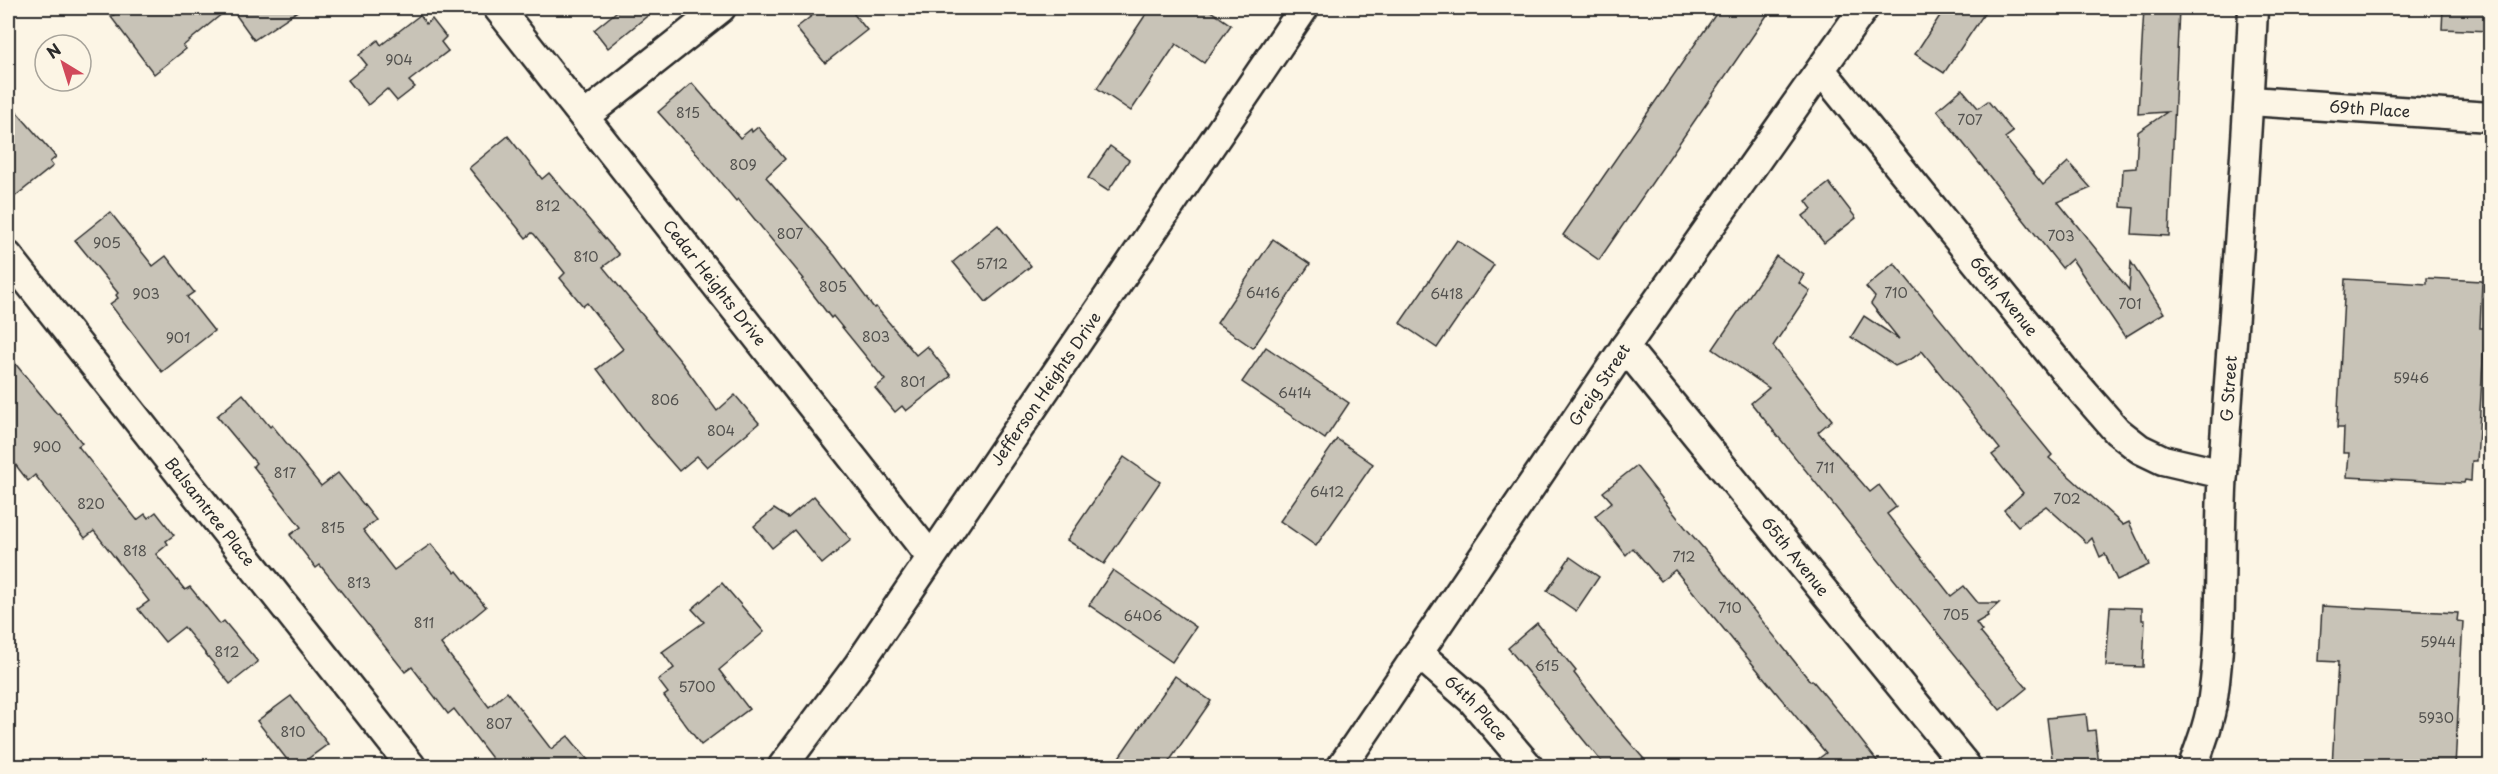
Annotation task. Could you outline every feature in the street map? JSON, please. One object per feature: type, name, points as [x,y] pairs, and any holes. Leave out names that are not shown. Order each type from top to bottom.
[{"type":"street","name":"Cedar Heights Drive","points":[[498,8],[930,556]]},
{"type":"street","points":[[585,116],[721,8]]},
{"type":"street","name":"Jefferson Heights Drive","points":[[783,766],[857,667],[930,556],[1304,8]]},
{"type":"street","name":"Greig Street","points":[[1342,766],[1625,347],[1864,8]]},
{"type":"street","name":"G Street","points":[[2193,766],[2202,743],[2213,698],[2222,584],[2223,474],[2250,100],[2253,8]]},
{"type":"street","name":"66th Avenue","points":[[1821,70],[2063,369],[2117,431],[2140,449],[2163,460],[2223,474]]},
{"type":"street","name":"69th Place","points":[[2250,100],[2490,117]]},
{"type":"street","name":"Balsamtree Place","points":[[8,256],[411,766]]},
{"type":"street","name":"65th Avenue","points":[[1625,347],[1966,766]]},
{"type":"street","name":"64th Place","points":[[1418,653],[1468,695],[1528,766]]},
{"type":"building","points":[[124,8],[229,8],[183,46],[186,49],[154,74],[111,17]]},
{"type":"building","points":[[231,8],[302,8],[254,40]]},
{"type":"building","points":[[621,8],[657,8],[608,48],[594,30]]},
{"type":"building","points":[[822,8],[849,8],[867,30],[825,63],[796,28]]},
{"type":"building","points":[[1150,8],[1206,8],[1231,25],[1204,63],[1176,44],[1131,111],[1097,88]]},
{"type":"building","points":[[1720,8],[1772,8],[1599,260],[1563,235]]},
{"type":"building","points":[[1945,8],[1988,8],[1944,73],[1915,54]]},
{"type":"building","points":[[2144,8],[2179,8],[2169,236],[2132,234],[2134,208],[2121,207],[2123,169],[2136,168],[2138,132],[2167,112],[2138,114]]},
{"type":"building","points":[[2443,8],[2490,8],[2490,31],[2442,29]]},
{"type":"building","points":[[420,15],[426,24],[432,19],[446,37],[441,42],[448,51],[409,81],[415,87],[397,101],[387,89],[368,105],[348,80],[367,65],[359,55],[378,40],[381,45]]},
{"type":"building","points":[[692,83],[740,138],[751,129],[752,132],[758,127],[785,159],[766,177],[835,256],[874,308],[876,307],[916,355],[927,346],[951,376],[906,411],[902,406],[895,412],[875,388],[885,380],[833,316],[831,318],[802,280],[804,279],[738,199],[736,201],[686,141],[658,112]]},
{"type":"building","points":[[1962,89],[1978,108],[1988,101],[2013,132],[2005,138],[2043,185],[2068,162],[2091,188],[2058,202],[2129,290],[2131,262],[2164,313],[2125,337],[2072,259],[2062,268],[1937,110]]},
{"type":"building","points":[[8,102],[56,157],[50,162],[53,166],[8,202]]},
{"type":"building","points":[[508,136],[542,179],[549,173],[619,255],[603,267],[682,363],[717,411],[735,395],[759,423],[707,467],[697,456],[679,471],[644,431],[597,369],[623,349],[587,303],[583,306],[560,278],[565,273],[534,234],[526,238],[469,168]]},
{"type":"building","points":[[1110,146],[1129,160],[1108,191],[1088,178]]},
{"type":"building","points":[[1829,183],[1856,218],[1824,243],[1803,216],[1812,209],[1806,201]]},
{"type":"building","points":[[110,212],[153,266],[166,256],[194,292],[187,297],[214,331],[162,372],[110,304],[118,298],[116,295],[118,293],[75,240]]},
{"type":"building","points":[[998,225],[1031,266],[986,302],[953,262]]},
{"type":"building","points":[[1273,239],[1310,264],[1253,348],[1217,323]]},
{"type":"building","points":[[1457,240],[1494,265],[1437,348],[1400,323]]},
{"type":"building","points":[[1776,256],[1804,275],[1799,283],[1810,291],[1773,346],[1832,420],[1818,432],[1870,492],[1879,485],[1896,507],[1887,514],[1951,596],[1964,586],[1978,603],[1999,603],[1987,614],[1988,616],[1976,623],[1982,631],[1980,632],[2027,688],[2000,710],[1751,403],[1769,388],[1713,349]]},
{"type":"building","points":[[1894,263],[2052,455],[2049,458],[2123,525],[2129,522],[2149,565],[2117,580],[2105,554],[2100,557],[2092,538],[2087,543],[2046,506],[2018,526],[2004,510],[2023,493],[1992,455],[2000,449],[1922,351],[1895,366],[1851,337],[1864,316],[1899,339],[1871,304],[1875,297],[1866,287]]},
{"type":"building","points":[[2427,278],[2482,281],[2480,328],[2485,328],[2477,461],[2472,461],[2471,481],[2465,480],[2464,483],[2347,477],[2349,453],[2343,453],[2344,428],[2337,428],[2345,279],[2427,284]]},
{"type":"building","points":[[1266,347],[1349,403],[1325,439],[1242,382]]},
{"type":"building","points":[[8,355],[57,414],[59,413],[82,443],[78,446],[137,520],[145,514],[148,518],[156,512],[174,535],[166,541],[168,544],[156,554],[185,590],[190,587],[220,624],[224,621],[258,662],[230,684],[184,627],[165,642],[138,609],[149,601],[94,531],[85,538],[35,475],[28,481],[8,455]]},
{"type":"building","points":[[243,394],[270,427],[272,425],[321,486],[338,473],[376,520],[363,530],[394,570],[431,544],[455,573],[457,571],[486,607],[441,644],[489,707],[507,692],[551,749],[568,736],[593,766],[498,766],[454,709],[448,714],[412,667],[405,672],[320,565],[316,568],[290,535],[301,527],[253,466],[256,463],[217,416]]},
{"type":"building","points":[[1337,439],[1373,464],[1316,546],[1280,521]]},
{"type":"building","points":[[1124,457],[1160,482],[1104,564],[1067,540]]},
{"type":"building","points":[[1636,466],[1881,766],[1809,766],[1826,753],[1675,570],[1661,581],[1633,548],[1626,555],[1595,516],[1612,502],[1603,492]]},
{"type":"building","points":[[814,496],[851,540],[822,564],[794,530],[772,548],[754,526],[774,509],[788,518]]},
{"type":"building","points":[[1570,557],[1599,577],[1576,611],[1547,591]]},
{"type":"building","points":[[1113,570],[1196,627],[1172,662],[1089,605]]},
{"type":"building","points":[[722,583],[764,632],[719,670],[749,709],[701,745],[664,696],[668,693],[658,680],[674,668],[662,652],[704,622],[692,609]]},
{"type":"building","points":[[2322,606],[2458,613],[2457,621],[2463,622],[2455,766],[2332,766],[2338,662],[2319,661]]},
{"type":"building","points":[[2110,607],[2142,608],[2142,620],[2145,620],[2143,667],[2106,666]]},
{"type":"building","points":[[1537,623],[1576,671],[1574,673],[1612,722],[1650,766],[1605,766],[1508,648]]},
{"type":"building","points":[[1175,676],[1211,701],[1166,766],[1113,766]]},
{"type":"building","points":[[291,696],[328,744],[298,766],[292,766],[257,721]]},
{"type":"building","points":[[2086,714],[2088,731],[2095,730],[2099,766],[2053,766],[2047,718]]}]
